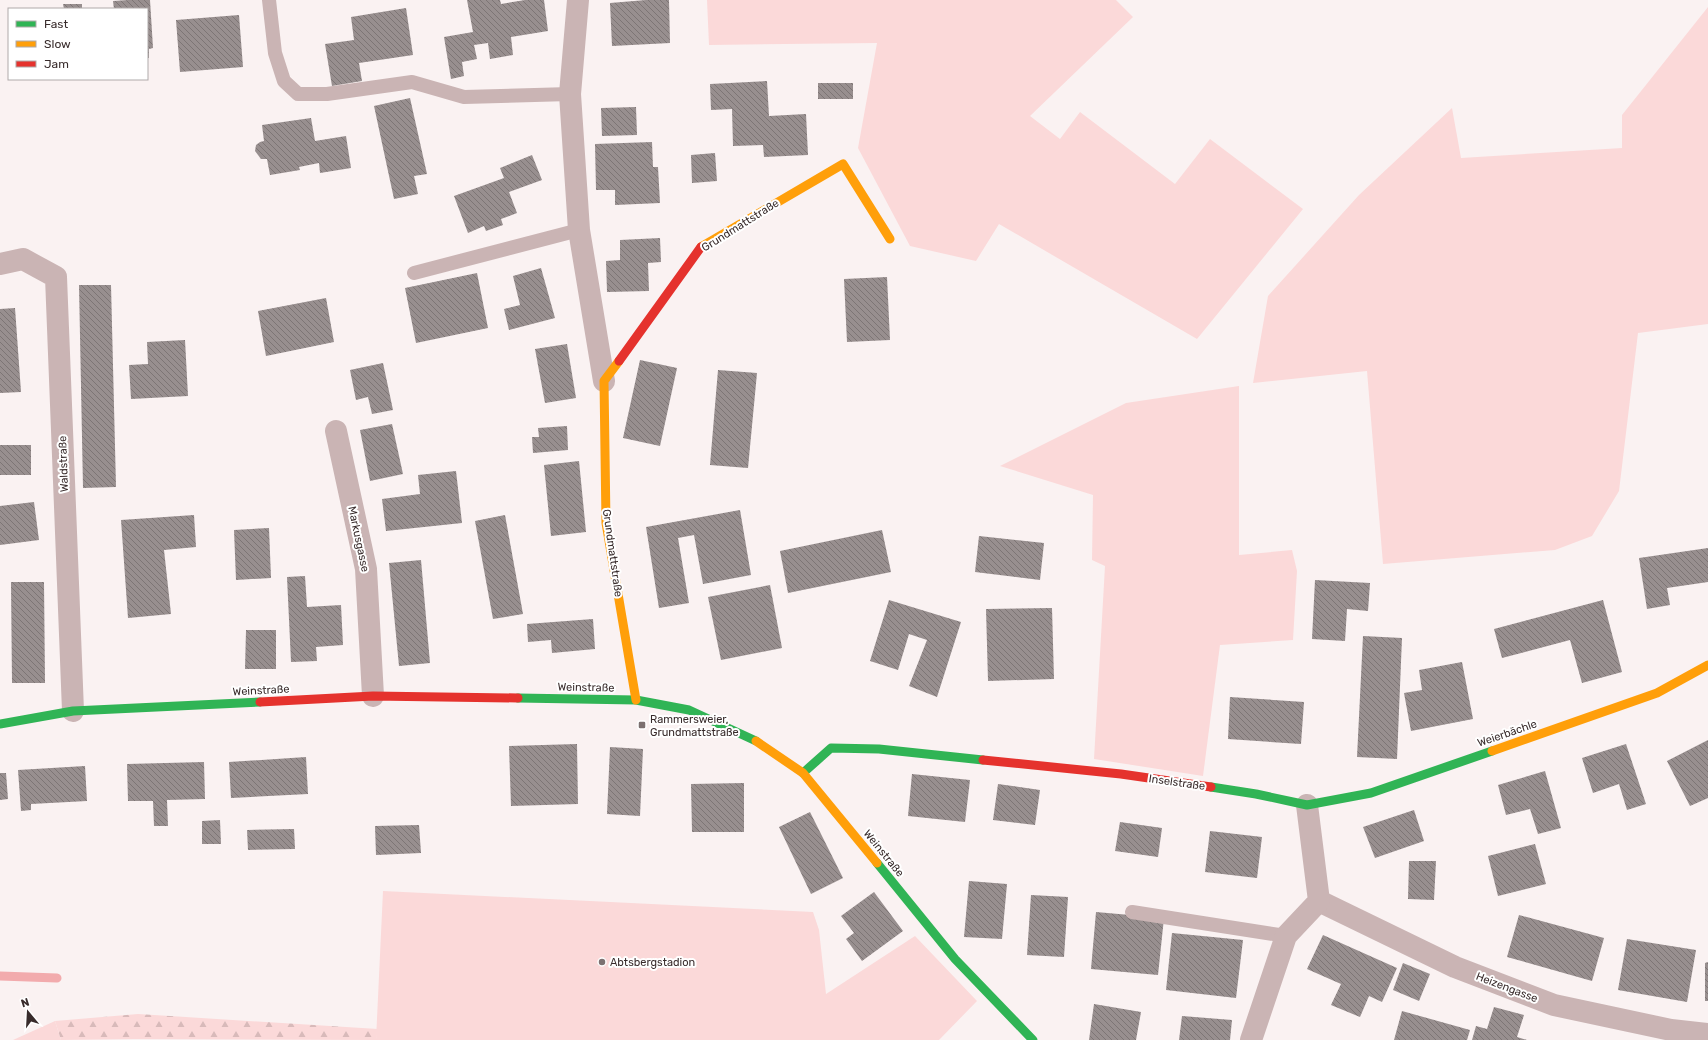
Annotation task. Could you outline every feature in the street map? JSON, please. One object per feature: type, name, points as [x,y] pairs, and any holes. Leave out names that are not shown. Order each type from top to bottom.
[{"type":"street","name":"Grundmattstraße","points":[[578,0],[570,94],[579,230],[604,381],[606,523],[636,700]]},
{"type":"street","name":"Grundmattstraße","points":[[604,381],[701,247],[843,164],[890,239]]},
{"type":"street","name":"Waldstraße","points":[[0,264],[23,259],[56,277],[73,711]]},
{"type":"street","name":"Markusgasse","points":[[336,431],[366,569],[373,696]]},
{"type":"street","name":"Weierbächle","points":[[1306,805],[1371,793],[1657,693],[1708,665]]},
{"type":"street","name":"Weinstraße","points":[[0,724],[73,711],[373,696],[636,700],[689,710],[754,739],[803,773],[955,959],[1033,1040]]},
{"type":"street","name":"Inselstraße","points":[[803,773],[831,748],[879,748],[1121,774],[1256,794],[1306,805]]},
{"type":"street","points":[[1250,1040],[1286,936],[1319,901],[1306,805]]},
{"type":"street","name":"Heizengasse","points":[[1319,901],[1455,967],[1554,1005],[1671,1030],[1708,1034]]},
{"type":"lane","points":[[269,0],[275,53],[284,81],[298,94],[327,94],[412,82],[464,97],[570,94]]},
{"type":"lane","points":[[414,272],[579,230]]},
{"type":"lane","points":[[1132,912],[1286,936]]},
{"type":"green space","points":[[707,0],[1116,0],[1133,17],[1030,116],[1060,139],[1080,112],[1175,184],[1210,139],[1303,209],[1197,339],[999,224],[976,261],[910,246],[858,148],[877,43],[709,45]]},
{"type":"green space","points":[[1708,7],[1708,324],[1638,333],[1619,491],[1592,536],[1555,550],[1383,564],[1367,371],[1253,383],[1268,296],[1359,195],[1452,108],[1461,158],[1622,148],[1622,115]]},
{"type":"green space","points":[[1239,386],[1239,555],[1292,550],[1297,571],[1293,640],[1220,645],[1203,776],[1094,759],[1105,566],[1092,560],[1093,495],[1000,466],[1126,403]]},
{"type":"green space","name":"Abtsbergstadion","points":[[383,891],[813,912],[819,930],[826,994],[915,936],[977,1001],[939,1040],[376,1040]]},
{"type":"green space","points":[[138,1014],[378,1029],[376,1040],[61,1040],[55,1021]]},
{"type":"green space","points":[[55,1021],[61,1040],[13,1040]]},
{"type":"building","points":[[150,0],[153,48],[149,49],[149,58],[148,8],[114,8],[113,1]]},
{"type":"building","points":[[467,0],[500,0],[501,4],[525,0],[544,0],[548,31],[511,37],[513,55],[490,59],[488,43],[474,45],[477,59],[462,62],[464,76],[451,79],[444,37],[473,32]]},
{"type":"building","points":[[669,0],[670,43],[612,46],[610,3]]},
{"type":"building","points":[[63,4],[82,4],[82,8],[64,8]]},
{"type":"building","points":[[406,8],[413,55],[359,63],[362,81],[332,86],[325,44],[354,40],[351,17]]},
{"type":"building","points":[[239,15],[243,67],[180,72],[176,20]]},
{"type":"building","points":[[767,81],[769,116],[806,114],[808,155],[764,157],[763,145],[733,146],[732,109],[711,110],[710,84]]},
{"type":"building","points":[[818,83],[853,83],[853,99],[818,99]]},
{"type":"building","points":[[410,98],[427,174],[414,176],[418,194],[394,199],[374,106]]},
{"type":"building","points":[[636,107],[637,135],[602,136],[601,108]]},
{"type":"building","points":[[311,118],[315,141],[346,136],[351,168],[320,173],[319,163],[299,167],[300,170],[270,175],[267,159],[261,159],[255,151],[256,145],[264,141],[262,125]]},
{"type":"building","points":[[652,142],[653,167],[658,167],[660,203],[615,205],[615,190],[596,190],[595,144]]},
{"type":"building","points":[[715,153],[717,181],[692,183],[691,155]]},
{"type":"building","points":[[532,155],[542,180],[509,192],[517,213],[501,219],[503,225],[486,231],[484,226],[468,233],[454,196],[504,178],[500,168]]},
{"type":"building","points":[[660,238],[661,262],[648,263],[649,291],[607,292],[606,261],[620,260],[620,240]]},
{"type":"building","points":[[541,268],[555,318],[509,330],[504,309],[520,305],[513,276]]},
{"type":"building","points":[[477,273],[488,328],[416,343],[405,288]]},
{"type":"building","points":[[887,277],[890,340],[847,342],[844,279]]},
{"type":"building","points":[[79,285],[111,285],[116,487],[83,488]]},
{"type":"building","points":[[326,298],[334,342],[266,356],[258,311]]},
{"type":"building","points":[[15,308],[21,392],[0,393],[0,309]]},
{"type":"building","points":[[185,340],[188,396],[131,399],[129,365],[148,364],[147,342]]},
{"type":"building","points":[[567,344],[576,398],[545,403],[535,349]]},
{"type":"building","points":[[640,360],[677,368],[660,446],[623,438]]},
{"type":"building","points":[[383,363],[393,410],[372,414],[368,397],[356,400],[350,370]]},
{"type":"building","points":[[718,370],[757,373],[748,468],[710,465]]},
{"type":"building","points":[[392,424],[403,474],[370,481],[360,430]]},
{"type":"building","points":[[567,426],[568,450],[533,453],[532,437],[539,437],[538,428]]},
{"type":"building","points":[[0,445],[31,445],[31,475],[0,475]]},
{"type":"building","points":[[579,461],[586,532],[551,536],[544,465]]},
{"type":"building","points":[[456,471],[462,523],[386,531],[382,499],[420,494],[418,475]]},
{"type":"building","points":[[34,502],[39,540],[0,545],[0,506]]},
{"type":"building","points":[[740,510],[751,575],[703,584],[694,535],[678,538],[689,603],[659,608],[646,527]]},
{"type":"building","points":[[194,515],[196,547],[164,550],[171,614],[128,618],[121,520]]},
{"type":"building","points":[[505,515],[523,614],[493,619],[475,521]]},
{"type":"building","points":[[269,528],[271,578],[236,580],[234,530]]},
{"type":"building","points":[[882,530],[891,572],[788,593],[780,551]]},
{"type":"building","points":[[979,536],[1044,543],[1040,580],[975,572]]},
{"type":"building","points":[[1708,548],[1708,582],[1667,588],[1670,605],[1647,609],[1639,558]]},
{"type":"building","points":[[421,560],[430,663],[399,666],[389,563]]},
{"type":"building","points":[[305,576],[307,607],[341,605],[343,645],[316,647],[317,661],[291,662],[287,577]]},
{"type":"building","points":[[1315,580],[1370,583],[1368,611],[1347,609],[1345,641],[1312,639]]},
{"type":"building","points":[[11,582],[44,582],[45,683],[12,683]]},
{"type":"building","points":[[770,585],[782,648],[721,660],[708,597]]},
{"type":"building","points":[[889,600],[961,622],[937,697],[909,686],[927,640],[909,634],[898,670],[870,661]]},
{"type":"building","points":[[1603,600],[1622,672],[1582,683],[1570,640],[1502,658],[1494,629]]},
{"type":"building","points":[[1052,608],[1054,679],[988,681],[986,609]]},
{"type":"building","points":[[593,619],[595,649],[552,653],[551,640],[528,642],[527,624]]},
{"type":"building","points":[[246,630],[276,630],[276,669],[245,669]]},
{"type":"building","points":[[1363,636],[1402,638],[1397,759],[1357,757]]},
{"type":"building","points":[[1462,662],[1473,719],[1411,731],[1404,693],[1422,690],[1419,670]]},
{"type":"building","points":[[1230,697],[1304,702],[1301,744],[1228,739]]},
{"type":"building","points":[[1708,740],[1708,798],[1690,806],[1667,761]]},
{"type":"building","points":[[577,744],[578,804],[511,806],[509,746]]},
{"type":"building","points":[[1626,744],[1646,804],[1627,810],[1619,784],[1593,793],[1582,758]]},
{"type":"building","points":[[610,747],[643,749],[640,816],[607,814]]},
{"type":"building","points":[[306,757],[308,794],[231,798],[229,762]]},
{"type":"building","points":[[204,762],[205,799],[167,800],[168,826],[154,826],[153,801],[128,801],[127,764]]},
{"type":"building","points":[[85,766],[87,801],[31,804],[31,810],[21,811],[18,770]]},
{"type":"building","points":[[1545,771],[1561,828],[1538,834],[1530,809],[1506,815],[1498,785]]},
{"type":"building","points":[[0,773],[6,773],[8,799],[0,800]]},
{"type":"building","points":[[912,774],[970,780],[965,822],[908,816]]},
{"type":"building","points":[[744,783],[744,832],[692,832],[691,784]]},
{"type":"building","points":[[998,784],[1040,790],[1035,825],[993,820]]},
{"type":"building","points":[[1414,810],[1424,841],[1375,858],[1363,827]]},
{"type":"building","points":[[810,812],[843,878],[811,894],[779,827]]},
{"type":"building","points":[[220,820],[221,844],[202,844],[202,821]]},
{"type":"building","points":[[1120,822],[1162,828],[1158,857],[1115,851]]},
{"type":"building","points":[[419,825],[421,853],[376,855],[375,826]]},
{"type":"building","points":[[294,829],[295,849],[248,850],[247,830]]},
{"type":"building","points":[[1210,831],[1262,837],[1257,878],[1205,872]]},
{"type":"building","points":[[1535,844],[1546,884],[1498,896],[1488,856]]},
{"type":"building","points":[[1409,861],[1436,861],[1434,900],[1408,899]]},
{"type":"building","points":[[969,881],[1007,884],[1002,939],[964,937]]},
{"type":"building","points":[[874,892],[903,931],[862,961],[846,939],[854,933],[841,916]]},
{"type":"building","points":[[1031,895],[1068,897],[1064,957],[1027,955]]},
{"type":"building","points":[[1096,912],[1164,918],[1158,975],[1091,969]]},
{"type":"building","points":[[1519,915],[1604,938],[1592,981],[1507,957]]},
{"type":"building","points":[[1172,933],[1243,940],[1236,998],[1166,990]]},
{"type":"building","points":[[1323,935],[1397,968],[1382,1002],[1369,996],[1360,1017],[1331,1005],[1341,984],[1307,969]]},
{"type":"building","points":[[1627,939],[1696,950],[1687,1002],[1618,990]]},
{"type":"building","points":[[1708,962],[1708,1001],[1705,1001],[1705,963]]},
{"type":"building","points":[[1403,963],[1430,974],[1419,1001],[1393,990]]},
{"type":"building","points":[[1094,1004],[1141,1012],[1136,1040],[1089,1040]]},
{"type":"building","points":[[1494,1007],[1524,1015],[1517,1037],[1527,1040],[1472,1040],[1476,1026],[1487,1029]]},
{"type":"building","points":[[1402,1011],[1470,1030],[1467,1040],[1394,1040]]},
{"type":"building","points":[[1182,1016],[1232,1020],[1230,1040],[1179,1040]]},
{"type":"waterway","points":[[0,976],[57,978]]},
{"type":"traffic: fast","points":[[518,698],[636,700],[689,710],[756,741]]},
{"type":"traffic: fast","points":[[0,724],[73,711],[260,702]]},
{"type":"traffic: fast","points":[[803,773],[831,748],[879,749],[983,760]]},
{"type":"traffic: fast","points":[[1211,787],[1256,794],[1307,805],[1371,793],[1492,751]]},
{"type":"traffic: fast","points":[[877,863],[955,959],[1033,1040]]},
{"type":"traffic: slow","points":[[701,247],[843,164],[890,239]]},
{"type":"traffic: slow","points":[[619,361],[604,381],[606,523],[636,700]]},
{"type":"traffic: slow","points":[[1492,751],[1657,693],[1708,665]]},
{"type":"traffic: slow","points":[[756,741],[803,773],[877,863]]},
{"type":"traffic: jam","points":[[619,361],[701,247]]},
{"type":"traffic: jam","points":[[260,702],[373,696],[518,698]]},
{"type":"traffic: jam","points":[[983,760],[1121,774],[1211,787]]},
{"type":"place","name":"Rammersweier, Grundmattstraße","points":[[642,725]]},
{"type":"place","name":"Abtsbergstadion","points":[[602,962]]}]
